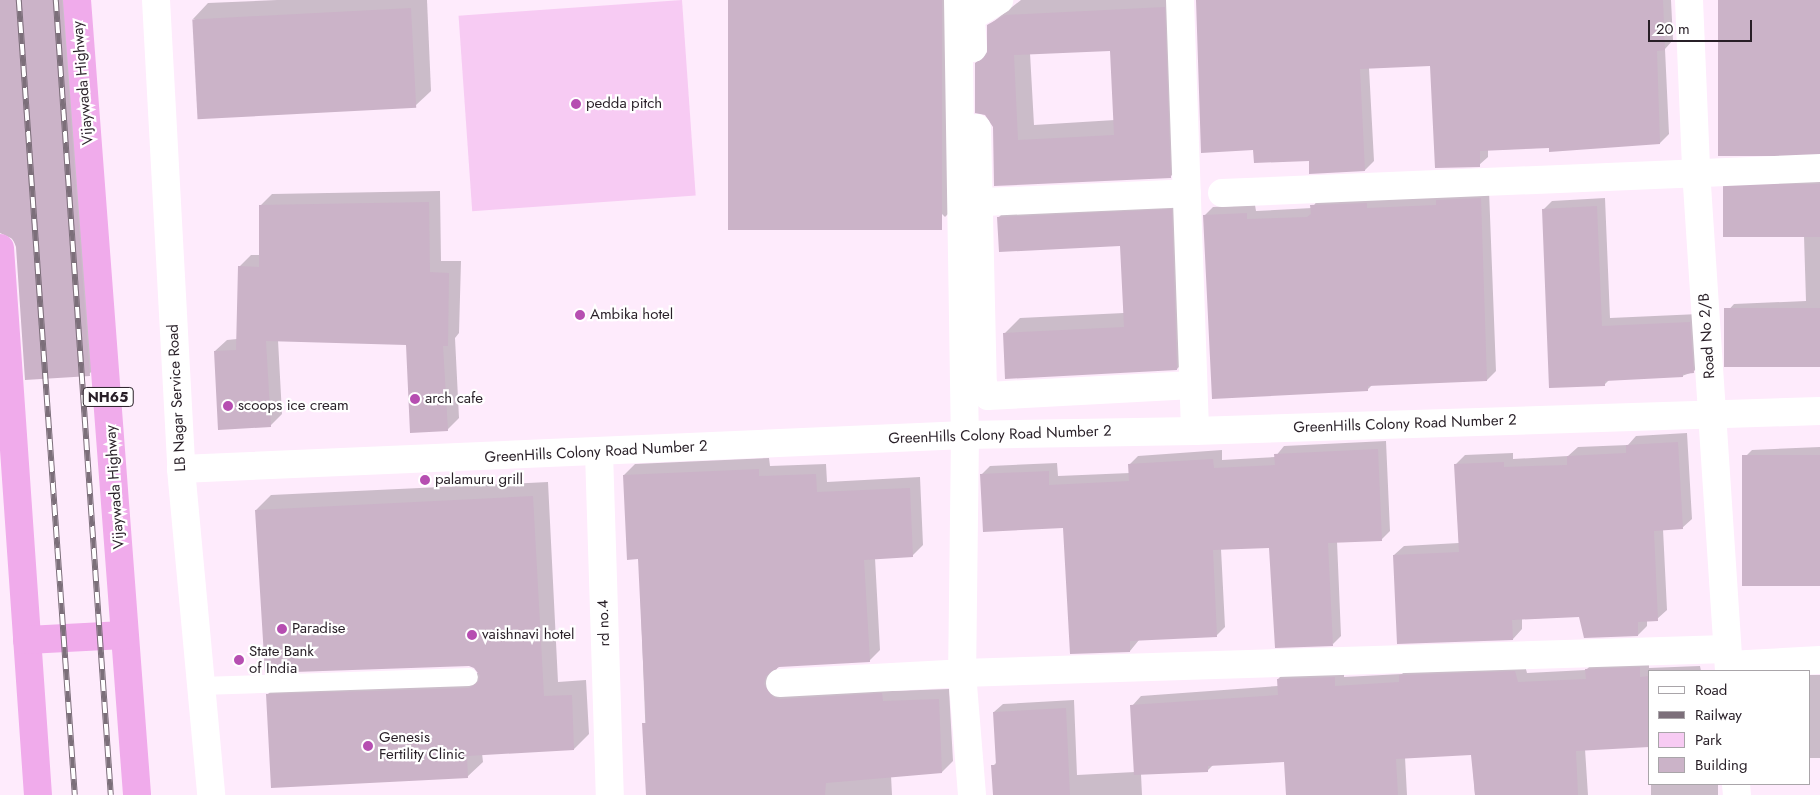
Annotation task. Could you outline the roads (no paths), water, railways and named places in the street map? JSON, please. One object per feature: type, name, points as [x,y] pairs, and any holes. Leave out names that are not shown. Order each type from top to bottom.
[{"type":"highway","name":"Vijaywada Highway","points":[[77,0],[137,795]]},
{"type":"highway","points":[[0,248],[38,795]]},
{"type":"highway","points":[[27,640],[124,635]]},
{"type":"street","points":[[156,0],[167,0]]},
{"type":"street","name":"LB Nagar Service Road","points":[[156,0],[181,469],[211,795]]},
{"type":"street","points":[[958,0],[983,384],[988,396],[1193,385]]},
{"type":"street","points":[[972,795],[962,673],[965,435],[971,203],[971,17],[999,0]]},
{"type":"street","points":[[1180,0],[1195,431]]},
{"type":"street","name":"Road No 2/B","points":[[1689,0],[1696,170],[1728,662]]},
{"type":"street","points":[[1222,193],[1696,170],[1820,168]]},
{"type":"street","points":[[971,203],[1187,194]]},
{"type":"street","name":"GreenHills Colony Road Number 2","points":[[181,469],[965,435],[1195,431],[1820,411]]},
{"type":"street","name":"rd no.4","points":[[599,452],[610,795]]},
{"type":"street","points":[[780,683],[962,673],[1820,660]]},
{"type":"lane","points":[[201,686],[469,677]]},
{"type":"railway","points":[[19,0],[75,795]]},
{"type":"railway","points":[[56,0],[111,795]]},
{"type":"place","name":"pedda pitch","points":[[576,104]]},
{"type":"place","name":"Ambika hotel","points":[[580,315]]},
{"type":"place","name":"arch cafe","points":[[415,399]]},
{"type":"place","name":"scoops ice cream","points":[[228,406]]},
{"type":"place","name":"palamuru grill","points":[[425,480]]},
{"type":"place","name":"Paradise","points":[[282,629]]},
{"type":"place","name":"vaishnavi hotel","points":[[472,635]]},
{"type":"place","name":"State Bank of India","points":[[239,660]]},
{"type":"place","name":"Genesis Fertility Clinic","points":[[368,746]]}]
